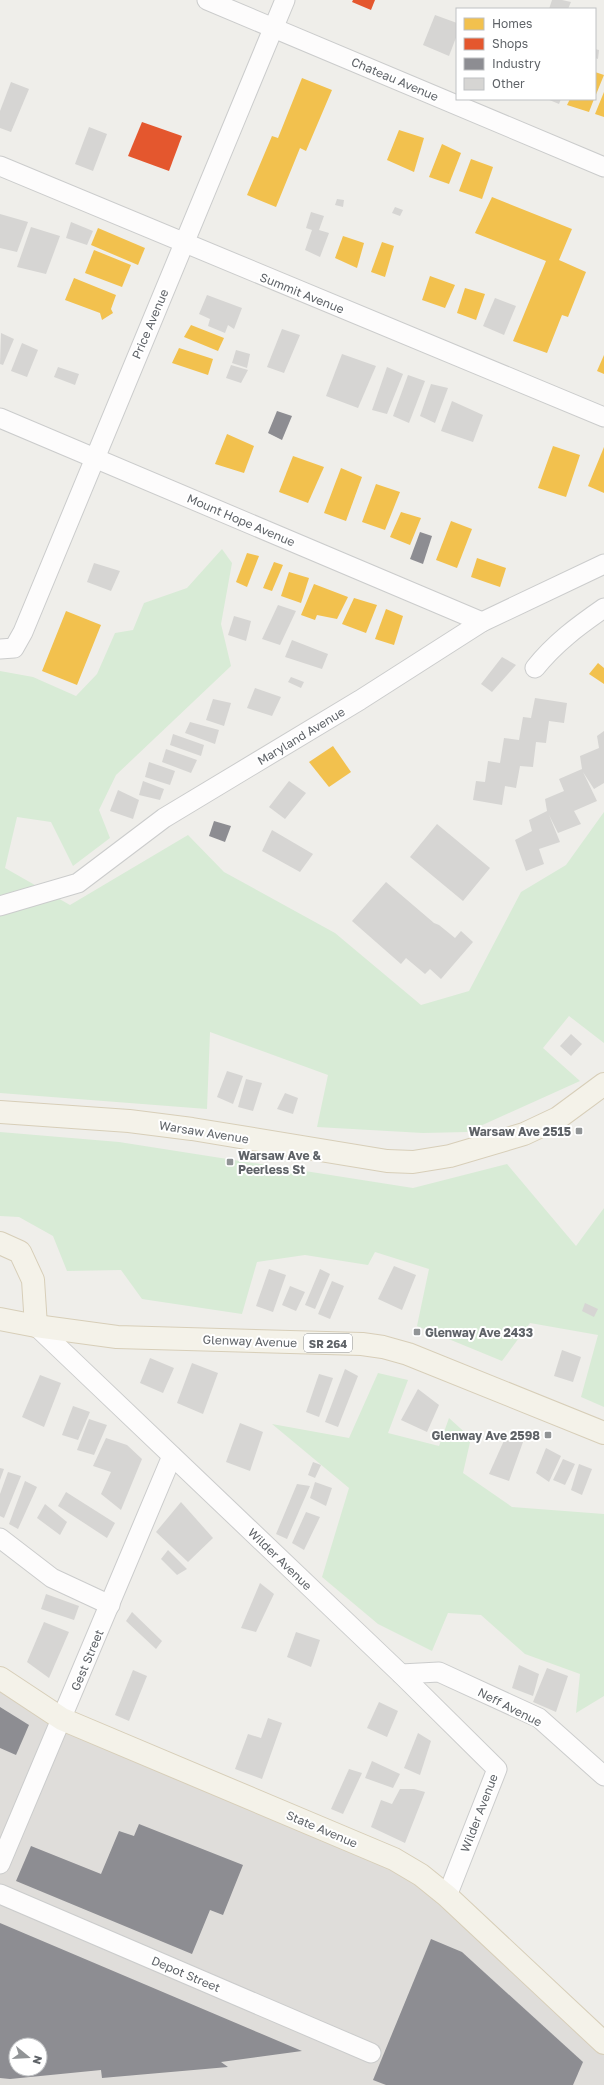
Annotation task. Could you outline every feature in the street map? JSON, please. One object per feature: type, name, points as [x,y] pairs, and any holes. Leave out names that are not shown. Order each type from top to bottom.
[{"type":"main road","name":"Warsaw Avenue","points":[[0,1112],[129,1121],[192,1129],[387,1161],[413,1162],[450,1156],[524,1134],[558,1118],[604,1084]]},
{"type":"main road","points":[[0,1243],[20,1252],[29,1268],[33,1280],[36,1326]]},
{"type":"main road","name":"Glenway Avenue","points":[[0,1318],[36,1326],[117,1337],[354,1344],[383,1347],[408,1354],[604,1433]]},
{"type":"main road","name":"State Avenue","points":[[0,1678],[62,1718],[394,1859],[421,1875],[447,1896],[604,2042]]},
{"type":"street","name":"Chateau Avenue","points":[[207,0],[604,167]]},
{"type":"street","name":"Price Avenue","points":[[7,648],[23,632],[285,0]]},
{"type":"street","name":"Summit Avenue","points":[[0,166],[184,244],[604,417]]},
{"type":"street","name":"Mount Hope Avenue","points":[[0,418],[482,622]]},
{"type":"street","name":"Maryland Avenue","points":[[0,906],[78,884],[164,818],[360,700],[482,622],[604,564]]},
{"type":"street","points":[[535,668],[548,652],[568,634],[604,608]]},
{"type":"street","name":"Wilder Avenue","points":[[36,1326],[401,1674],[497,1770],[447,1896]]},
{"type":"street","name":"Gest Street","points":[[0,1864],[172,1456]]},
{"type":"street","points":[[0,1538],[52,1578],[110,1605]]},
{"type":"street","name":"Neff Avenue","points":[[401,1674],[439,1672],[539,1718],[604,1776]]},
{"type":"street","name":"Depot Street","points":[[0,1894],[371,2054]]},
{"type":"shaded area","points":[[0,1678],[62,1719],[394,1859],[604,2043],[604,2085],[0,2085]]},
{"type":"green space","points":[[222,549],[232,563],[221,624],[231,666],[116,775],[99,810],[110,838],[73,866],[51,822],[17,817],[5,868],[70,905],[188,835],[224,872],[335,933],[421,1005],[469,991],[521,892],[566,865],[604,812],[604,1043],[569,1016],[543,1048],[580,1081],[467,1132],[423,1133],[317,1127],[328,1075],[210,1032],[207,1109],[0,1093],[0,671],[33,677],[76,696],[97,674],[115,633],[133,630],[144,603],[187,588]]},
{"type":"green space","points":[[0,1132],[119,1142],[413,1188],[507,1164],[576,1246],[604,1208],[604,1407],[581,1397],[598,1335],[530,1323],[502,1361],[417,1326],[429,1269],[375,1252],[368,1265],[305,1255],[257,1262],[242,1314],[142,1299],[121,1270],[67,1271],[53,1236],[19,1217],[0,1216]]},
{"type":"green space","points":[[378,1373],[408,1380],[388,1433],[439,1446],[449,1418],[471,1438],[463,1473],[512,1507],[604,1514],[604,1696],[576,1713],[580,1674],[525,1654],[481,1615],[448,1613],[432,1651],[378,1624],[322,1577],[349,1488],[272,1424],[349,1438]]},
{"type":"building: Homes","points":[[596,72],[604,75],[596,95]]},
{"type":"building: Homes","points":[[302,78],[332,90],[306,151],[300,148],[276,207],[247,195],[272,136],[278,138]]},
{"type":"building: Homes","points":[[604,92],[604,117],[595,114]]},
{"type":"building: Homes","points":[[570,100],[594,100],[589,112],[567,105]]},
{"type":"building: Homes","points":[[399,130],[424,138],[414,172],[387,160]]},
{"type":"building: Homes","points":[[442,144],[461,153],[449,184],[429,177]]},
{"type":"building: Homes","points":[[471,159],[493,167],[482,199],[459,191]]},
{"type":"building: Homes","points":[[492,197],[572,229],[559,260],[586,272],[568,317],[562,315],[547,353],[513,341],[546,261],[475,233]]},
{"type":"building: Homes","points":[[98,228],[145,248],[138,265],[91,245]]},
{"type":"building: Homes","points":[[343,236],[364,243],[357,268],[335,258]]},
{"type":"building: Homes","points":[[382,242],[394,246],[385,277],[371,272]]},
{"type":"building: Homes","points":[[94,250],[131,265],[122,287],[85,273]]},
{"type":"building: Homes","points":[[430,276],[455,285],[445,308],[422,300]]},
{"type":"building: Homes","points":[[74,278],[116,295],[111,309],[113,313],[102,320],[100,313],[65,300]]},
{"type":"building: Homes","points":[[465,288],[485,294],[476,320],[457,313]]},
{"type":"building: Homes","points":[[191,325],[224,338],[218,351],[184,337]]},
{"type":"building: Homes","points":[[179,348],[213,359],[208,375],[172,363]]},
{"type":"building: Homes","points":[[604,355],[604,374],[597,371]]},
{"type":"building: Homes","points":[[227,434],[254,446],[244,473],[215,464]]},
{"type":"building: Homes","points":[[553,446],[580,455],[566,497],[538,488]]},
{"type":"building: Homes","points":[[604,447],[604,493],[588,486]]},
{"type":"building: Homes","points":[[293,456],[324,467],[308,503],[279,492]]},
{"type":"building: Homes","points":[[341,468],[362,477],[346,521],[324,513]]},
{"type":"building: Homes","points":[[376,484],[400,492],[385,530],[362,522]]},
{"type":"building: Homes","points":[[401,512],[421,518],[410,545],[390,537]]},
{"type":"building: Homes","points":[[451,521],[472,529],[457,568],[436,560]]},
{"type":"building: Homes","points":[[247,553],[259,556],[247,587],[236,582]]},
{"type":"building: Homes","points":[[477,558],[506,568],[500,587],[471,577]]},
{"type":"building: Homes","points":[[274,562],[283,565],[272,591],[263,588]]},
{"type":"building: Homes","points":[[289,572],[309,578],[301,603],[281,596]]},
{"type":"building: Homes","points":[[314,584],[348,597],[337,619],[317,615],[315,620],[301,615]]},
{"type":"building: Homes","points":[[354,598],[377,605],[366,633],[342,624]]},
{"type":"building: Homes","points":[[386,609],[403,616],[394,645],[375,639]]},
{"type":"building: Homes","points":[[66,611],[101,625],[77,685],[42,671]]},
{"type":"building: Homes","points":[[598,663],[604,668],[604,684],[589,674]]},
{"type":"building: Homes","points":[[333,746],[351,772],[329,787],[309,762]]},
{"type":"building: Shops","points":[[353,0],[375,0],[371,10],[352,2]]},
{"type":"building: Shops","points":[[142,122],[182,136],[169,171],[128,156]]},
{"type":"building: Industry","points":[[277,411],[292,416],[282,440],[268,433]]},
{"type":"building: Industry","points":[[420,532],[432,536],[423,564],[410,559]]},
{"type":"building: Industry","points":[[214,821],[231,826],[225,842],[209,836]]},
{"type":"building: Industry","points":[[0,1707],[29,1725],[16,1755],[0,1748]]},
{"type":"building: Industry","points":[[139,1824],[243,1865],[223,1915],[210,1910],[192,1954],[16,1881],[31,1846],[101,1874],[119,1831],[134,1836]]},
{"type":"building: Industry","points":[[0,1923],[302,2051],[221,2062],[228,2067],[102,2078],[101,2070],[48,2075],[48,2037],[8,2037],[8,2077],[30,2077],[10,2079],[0,2078]]},
{"type":"building: Industry","points":[[431,1939],[462,1952],[583,2062],[573,2085],[386,2085],[373,2080]]},
{"type":"building: Other","points":[[552,0],[571,2],[568,8],[549,8]]},
{"type":"building: Other","points":[[435,15],[456,23],[456,38],[449,56],[423,45]]},
{"type":"building: Other","points":[[596,49],[599,50],[598,59],[596,58]]},
{"type":"building: Other","points":[[11,82],[29,89],[11,132],[0,128],[0,111]]},
{"type":"building: Other","points":[[549,100],[561,100],[559,104]]},
{"type":"building: Other","points":[[89,127],[107,134],[93,171],[75,164]]},
{"type":"building: Other","points":[[337,199],[344,200],[343,207],[335,205]]},
{"type":"building: Other","points":[[395,207],[403,210],[400,216],[392,213]]},
{"type":"building: Other","points":[[311,212],[324,216],[319,230],[329,233],[320,257],[305,250],[312,230],[306,228]]},
{"type":"building: Other","points":[[0,214],[28,222],[17,252],[0,248]]},
{"type":"building: Other","points":[[71,222],[93,231],[87,245],[66,238]]},
{"type":"building: Other","points":[[31,227],[60,236],[46,274],[17,267]]},
{"type":"building: Other","points":[[207,295],[242,308],[234,329],[228,325],[225,333],[208,326],[210,319],[199,314]]},
{"type":"building: Other","points":[[495,298],[516,306],[504,335],[483,326]]},
{"type":"building: Other","points":[[282,329],[300,335],[284,373],[267,367]]},
{"type":"building: Other","points":[[1,333],[14,339],[3,365],[0,364]]},
{"type":"building: Other","points":[[22,343],[38,350],[27,377],[11,371]]},
{"type":"building: Other","points":[[236,350],[250,354],[247,368],[232,363]]},
{"type":"building: Other","points":[[342,354],[376,366],[358,408],[326,396]]},
{"type":"building: Other","points":[[231,365],[248,370],[241,383],[226,378]]},
{"type":"building: Other","points":[[58,367],[79,374],[75,385],[54,377]]},
{"type":"building: Other","points":[[387,367],[403,374],[387,414],[372,410]]},
{"type":"building: Other","points":[[408,375],[425,381],[409,423],[393,416]]},
{"type":"building: Other","points":[[431,384],[448,388],[435,423],[420,416]]},
{"type":"building: Other","points":[[452,401],[483,415],[473,442],[441,431]]},
{"type":"building: Other","points":[[94,563],[120,571],[111,591],[87,582]]},
{"type":"building: Other","points":[[278,605],[296,611],[280,645],[262,639]]},
{"type":"building: Other","points":[[234,616],[251,621],[246,641],[228,635]]},
{"type":"building: Other","points":[[292,640],[328,654],[322,669],[285,657]]},
{"type":"building: Other","points":[[502,657],[516,665],[492,692],[481,684]]},
{"type":"building: Other","points":[[291,677],[304,682],[301,688],[288,682]]},
{"type":"building: Other","points":[[255,688],[281,697],[272,716],[247,708]]},
{"type":"building: Other","points":[[535,698],[567,703],[564,723],[549,721],[546,743],[536,742],[533,767],[520,766],[516,788],[505,786],[502,805],[473,800],[476,781],[485,782],[488,761],[500,763],[504,738],[519,740],[523,717],[531,718]]},
{"type":"building: Other","points":[[213,699],[231,703],[224,726],[206,720]]},
{"type":"building: Other","points":[[190,722],[219,730],[215,744],[185,733]]},
{"type":"building: Other","points":[[604,731],[604,783],[594,789],[583,772],[597,801],[574,811],[581,824],[558,833],[549,815],[560,842],[539,849],[544,864],[526,871],[515,840],[532,831],[529,820],[547,811],[545,799],[564,791],[559,779],[582,769],[580,756],[599,748],[597,736]]},
{"type":"building: Other","points":[[173,734],[204,745],[201,756],[170,745]]},
{"type":"building: Other","points":[[166,749],[197,760],[191,773],[162,762]]},
{"type":"building: Other","points":[[149,762],[175,771],[170,785],[145,777]]},
{"type":"building: Other","points":[[143,781],[164,789],[160,800],[139,795]]},
{"type":"building: Other","points":[[289,781],[306,793],[285,819],[269,807]]},
{"type":"building: Other","points":[[118,790],[139,800],[133,819],[110,811]]},
{"type":"building: Other","points":[[437,824],[490,868],[463,901],[410,857]]},
{"type":"building: Other","points":[[272,830],[313,854],[300,872],[262,851]]},
{"type":"building: Other","points":[[386,882],[434,923],[439,925],[455,938],[461,931],[473,942],[441,979],[430,969],[425,974],[406,958],[401,964],[352,921]]},
{"type":"building: Other","points":[[571,1034],[582,1044],[571,1056],[560,1046]]},
{"type":"building: Other","points":[[227,1071],[243,1076],[233,1104],[217,1097]]},
{"type":"building: Other","points":[[246,1079],[262,1083],[253,1111],[238,1107]]},
{"type":"building: Other","points":[[285,1093],[298,1098],[293,1114],[277,1109]]},
{"type":"building: Other","points":[[394,1266],[416,1275],[402,1310],[378,1299]]},
{"type":"building: Other","points":[[269,1269],[286,1275],[273,1312],[256,1306]]},
{"type":"building: Other","points":[[320,1269],[330,1274],[315,1309],[305,1305]]},
{"type":"building: Other","points":[[332,1281],[344,1286],[330,1319],[318,1314]]},
{"type":"building: Other","points":[[290,1286],[305,1292],[296,1311],[282,1305]]},
{"type":"building: Other","points":[[585,1303],[598,1309],[594,1317],[582,1311]]},
{"type":"building: Other","points":[[562,1350],[581,1357],[573,1382],[554,1376]]},
{"type":"building: Other","points":[[150,1358],[174,1368],[163,1393],[140,1383]]},
{"type":"building: Other","points":[[192,1363],[218,1373],[203,1414],[177,1403]]},
{"type":"building: Other","points":[[345,1369],[358,1376],[338,1427],[325,1422]]},
{"type":"building: Other","points":[[319,1374],[333,1378],[319,1417],[306,1412]]},
{"type":"building: Other","points":[[40,1375],[61,1383],[44,1427],[22,1417]]},
{"type":"building: Other","points":[[418,1389],[439,1405],[427,1432],[401,1420]]},
{"type":"building: Other","points":[[73,1406],[90,1412],[78,1440],[62,1435]]},
{"type":"building: Other","points":[[89,1419],[107,1425],[94,1455],[77,1450]]},
{"type":"building: Other","points":[[240,1423],[263,1432],[250,1471],[226,1462]]},
{"type":"building: Other","points":[[506,1436],[523,1442],[509,1481],[489,1474]]},
{"type":"building: Other","points":[[106,1438],[127,1445],[142,1459],[121,1510],[101,1494],[111,1472],[93,1466]]},
{"type":"building: Other","points":[[546,1448],[561,1456],[549,1482],[536,1473]]},
{"type":"building: Other","points":[[563,1459],[575,1464],[565,1485],[553,1480]]},
{"type":"building: Other","points":[[313,1462],[321,1465],[315,1478],[308,1475]]},
{"type":"building: Other","points":[[579,1464],[592,1469],[582,1495],[571,1490]]},
{"type":"building: Other","points":[[0,1468],[4,1469],[0,1480]]},
{"type":"building: Other","points":[[8,1472],[21,1476],[4,1518],[0,1516],[0,1494]]},
{"type":"building: Other","points":[[25,1481],[37,1487],[18,1529],[9,1524]]},
{"type":"building: Other","points":[[315,1482],[332,1488],[326,1506],[310,1498]]},
{"type":"building: Other","points":[[297,1484],[310,1486],[287,1539],[276,1534]]},
{"type":"building: Other","points":[[66,1492],[115,1523],[107,1538],[58,1506]]},
{"type":"building: Other","points":[[181,1502],[213,1538],[188,1562],[156,1532]]},
{"type":"building: Other","points":[[45,1504],[67,1522],[60,1535],[37,1518]]},
{"type":"building: Other","points":[[306,1512],[320,1517],[304,1550],[292,1543]]},
{"type":"building: Other","points":[[168,1550],[187,1569],[177,1575],[161,1559]]},
{"type":"building: Other","points":[[260,1583],[274,1594],[256,1632],[241,1628]]},
{"type":"building: Other","points":[[46,1594],[79,1606],[74,1620],[41,1609]]},
{"type":"building: Other","points":[[132,1612],[162,1641],[156,1649],[126,1621]]},
{"type":"building: Other","points":[[44,1622],[69,1632],[49,1678],[27,1662]]},
{"type":"building: Other","points":[[296,1632],[320,1640],[311,1667],[287,1657]]},
{"type":"building: Other","points":[[519,1665],[539,1674],[533,1696],[512,1688]]},
{"type":"building: Other","points":[[547,1668],[568,1676],[556,1712],[533,1702]]},
{"type":"building: Other","points":[[133,1670],[147,1676],[129,1721],[115,1715]]},
{"type":"building: Other","points":[[379,1702],[398,1711],[387,1737],[367,1728]]},
{"type":"building: Other","points":[[268,1718],[282,1723],[262,1779],[235,1769],[248,1734],[261,1738]]},
{"type":"building: Other","points":[[418,1733],[431,1741],[420,1775],[404,1768]]},
{"type":"building: Other","points":[[372,1761],[400,1774],[393,1788],[365,1778]]},
{"type":"building: Other","points":[[349,1769],[362,1773],[343,1814],[331,1809]]},
{"type":"building: Other","points":[[400,1789],[414,1789],[425,1792],[405,1843],[371,1827],[381,1800],[392,1804]]},
{"type":"place","name":"Warsaw Ave 2515","points":[[579,1131]]},
{"type":"place","name":"Warsaw Ave & Peerless St","points":[[230,1162]]},
{"type":"place","name":"Glenway Ave 2433","points":[[417,1332]]},
{"type":"place","name":"Glenway Ave 2598","points":[[548,1435]]}]
